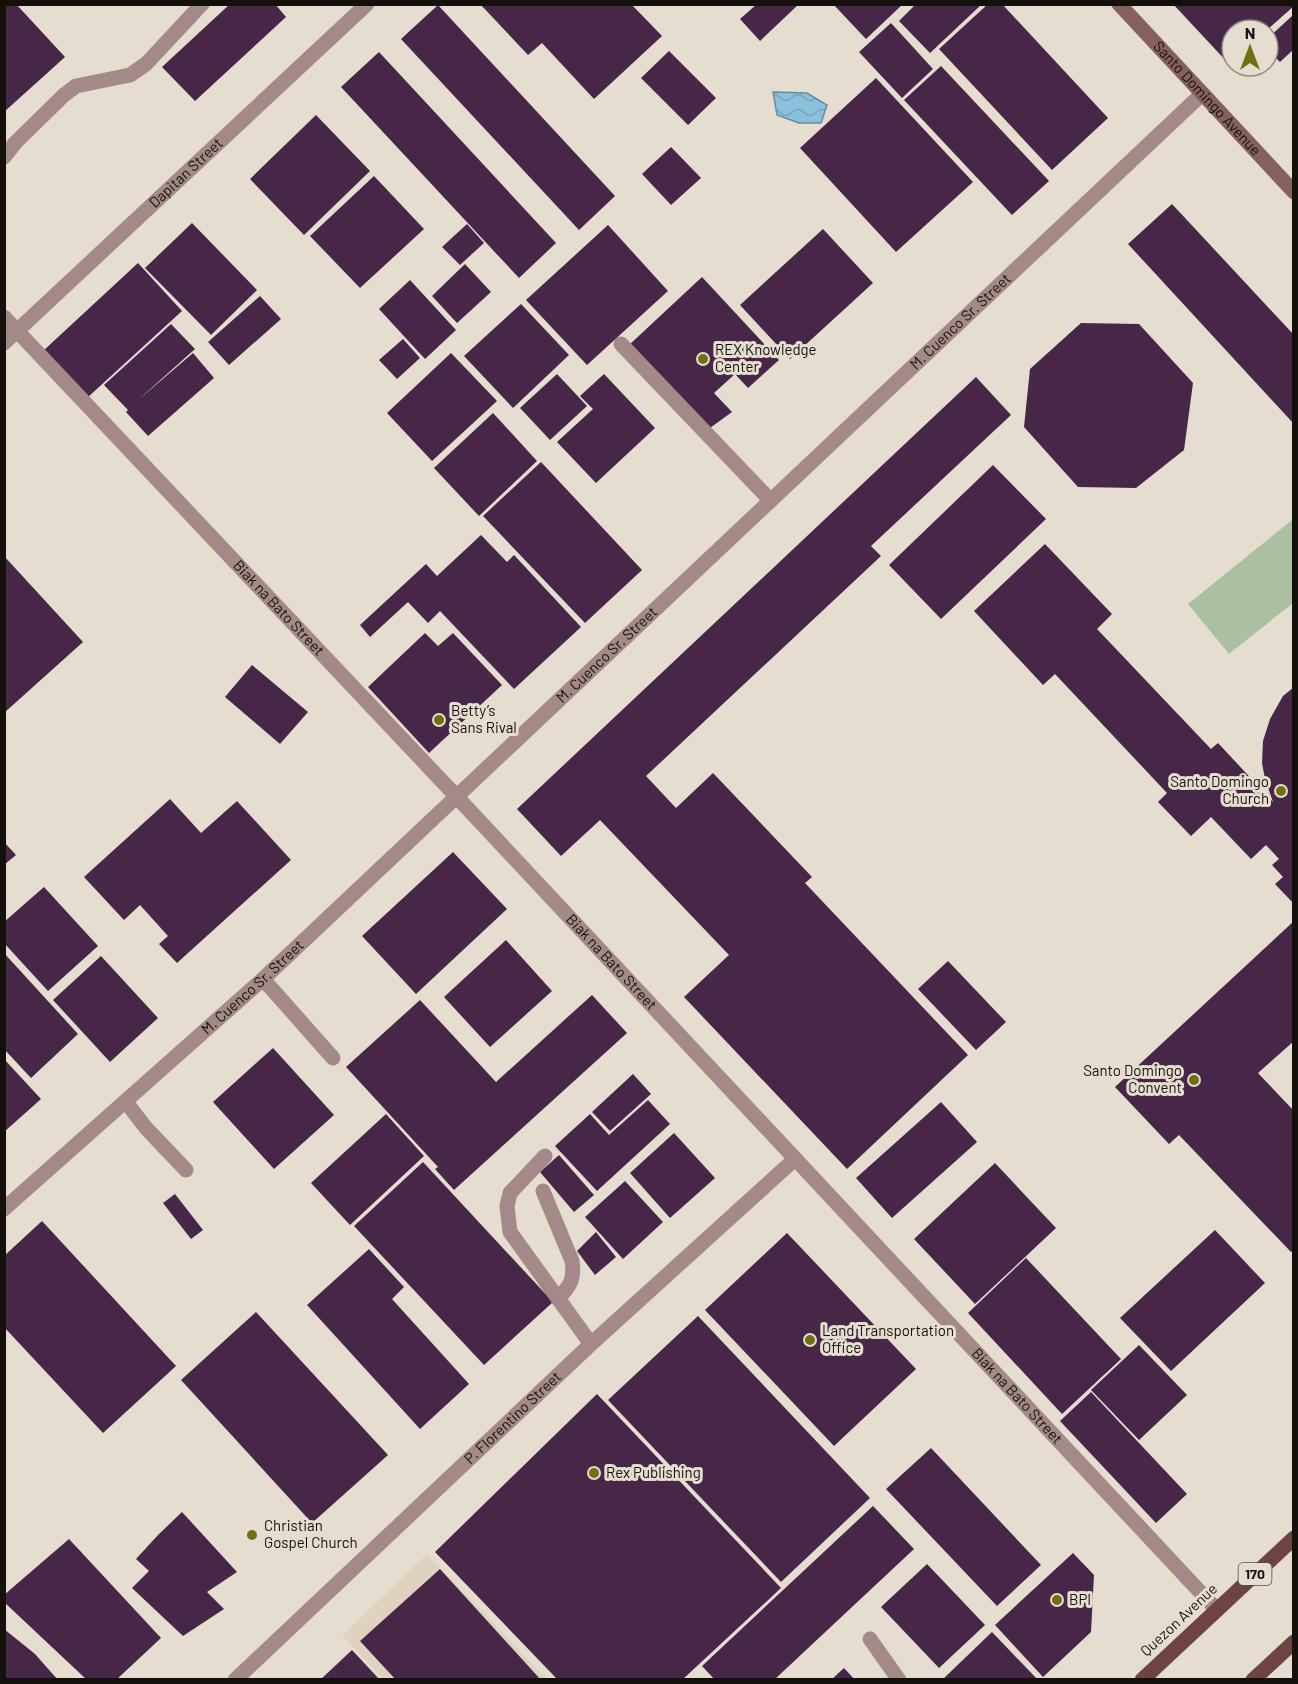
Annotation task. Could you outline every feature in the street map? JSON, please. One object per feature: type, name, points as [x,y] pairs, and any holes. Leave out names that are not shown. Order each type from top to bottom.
[{"type":"main road","name":"Santo Domingo Avenue","points":[[1119,4],[1293,192]]},
{"type":"main road","name":"Quezon Avenue","points":[[1142,1680],[1293,1538]]},
{"type":"main road","points":[[1253,1680],[1293,1641]]},
{"type":"street","points":[[4,157],[15,143],[76,86],[130,75],[146,64],[202,4]]},
{"type":"street","name":"Dapitan Street","points":[[4,343],[367,4]]},
{"type":"street","name":"M. Cuenco Sr. Street","points":[[4,1209],[263,979],[1202,94]]},
{"type":"street","name":"Biak na Bato Street","points":[[4,317],[456,795],[1217,1610]]},
{"type":"street","points":[[621,344],[770,500]]},
{"type":"street","points":[[263,979],[333,1058]]},
{"type":"street","points":[[126,1102],[146,1128],[186,1170]]},
{"type":"street","points":[[545,1156],[510,1193],[507,1206],[510,1232],[591,1344]]},
{"type":"street","name":"P. Florentino Street","points":[[235,1680],[591,1344],[795,1159]]},
{"type":"street","points":[[543,1191],[572,1261],[571,1285],[558,1299]]},
{"type":"street","points":[[870,1638],[899,1680]]},
{"type":"shaded area","points":[[427,1554],[547,1679],[383,1679],[342,1636]]},
{"type":"green space","points":[[1292,520],[1294,523],[1293,603],[1229,654],[1188,604]]},
{"type":"water","points":[[773,92],[807,93],[827,105],[821,123],[799,123],[777,115]]},
{"type":"building","points":[[4,4],[16,4],[65,57],[4,112]]},
{"type":"building","points":[[230,4],[275,4],[286,17],[195,101],[162,67]]},
{"type":"building","points":[[757,4],[799,4],[760,41],[740,19]]},
{"type":"building","points":[[833,4],[903,4],[866,39]]},
{"type":"building","points":[[916,4],[982,4],[930,53],[899,21]]},
{"type":"building","points":[[988,4],[1002,4],[1108,118],[1052,170],[939,49]]},
{"type":"building","points":[[1173,4],[1294,4],[1280,18],[1220,18],[1220,54]]},
{"type":"building","points":[[438,5],[615,196],[579,230],[401,39]]},
{"type":"building","points":[[481,5],[632,5],[662,36],[594,99],[542,43],[528,55]]},
{"type":"building","points":[[1292,16],[1294,18],[1294,49],[1280,62],[1280,27]]},
{"type":"building","points":[[891,23],[933,69],[902,98],[859,52]]},
{"type":"building","points":[[669,51],[716,98],[688,125],[641,78]]},
{"type":"building","points":[[379,52],[556,243],[519,278],[341,87]]},
{"type":"building","points":[[941,66],[1049,181],[1012,215],[904,100]]},
{"type":"building","points":[[876,78],[973,182],[896,252],[800,148]]},
{"type":"building","points":[[316,115],[370,171],[304,235],[250,179]]},
{"type":"building","points":[[671,147],[701,178],[671,205],[642,174]]},
{"type":"building","points":[[374,176],[424,229],[360,288],[310,236]]},
{"type":"building","points":[[1172,204],[1294,335],[1294,424],[1128,244]]},
{"type":"building","points":[[192,223],[257,290],[211,335],[145,268]]},
{"type":"building","points":[[467,224],[484,243],[460,265],[442,247]]},
{"type":"building","points":[[608,225],[668,291],[587,365],[526,300]]},
{"type":"building","points":[[823,229],[873,283],[790,359],[740,305]]},
{"type":"building","points":[[138,263],[182,311],[87,398],[43,351]]},
{"type":"building","points":[[465,264],[491,292],[457,323],[432,296]]},
{"type":"building","points":[[702,277],[779,360],[748,388],[735,374],[714,393],[732,412],[710,428],[628,346]]},
{"type":"building","points":[[410,280],[456,330],[425,359],[379,309]]},
{"type":"building","points":[[260,296],[281,319],[229,365],[208,342]]},
{"type":"building","points":[[521,304],[569,355],[513,408],[464,356]]},
{"type":"building","points":[[1081,323],[1139,324],[1193,383],[1184,450],[1136,488],[1078,487],[1024,427],[1030,369]]},
{"type":"building","points":[[171,324],[195,349],[137,401],[193,353],[214,378],[148,436],[126,412],[128,410],[104,385]]},
{"type":"building","points":[[403,339],[420,358],[397,379],[379,360]]},
{"type":"building","points":[[451,353],[497,401],[432,461],[387,413]]},
{"type":"building","points":[[557,374],[587,406],[550,440],[520,408]]},
{"type":"building","points":[[604,374],[655,428],[596,483],[557,442],[593,409],[580,396]]},
{"type":"building","points":[[976,377],[1011,415],[871,546],[881,556],[646,776],[676,808],[713,773],[812,877],[805,883],[968,1055],[847,1169],[684,997],[729,955],[600,820],[561,856],[517,809]]},
{"type":"building","points":[[493,413],[537,461],[479,516],[434,468]]},
{"type":"building","points":[[541,462],[642,570],[585,623],[483,516]]},
{"type":"building","points":[[993,465],[1046,519],[941,619],[889,565]]},
{"type":"building","points":[[481,535],[507,562],[514,555],[581,627],[514,689],[440,611],[428,623],[408,602],[370,637],[360,625],[426,564],[437,576]]},
{"type":"building","points":[[1045,544],[1112,614],[1097,629],[1211,749],[1218,743],[1273,802],[1262,763],[1263,741],[1270,719],[1283,696],[1294,687],[1294,904],[1275,884],[1283,877],[1272,865],[1279,859],[1266,845],[1251,859],[1211,817],[1191,836],[1158,802],[1167,793],[1055,674],[1043,685],[974,611]]},
{"type":"building","points":[[4,556],[83,642],[4,713]]},
{"type":"building","points":[[425,633],[438,646],[453,633],[502,685],[429,753],[368,687]]},
{"type":"building","points":[[252,665],[308,712],[280,744],[225,697]]},
{"type":"building","points":[[170,799],[201,833],[237,801],[291,860],[177,963],[159,944],[168,936],[140,905],[124,920],[84,877]]},
{"type":"building","points":[[4,842],[16,855],[4,865]]},
{"type":"building","points":[[453,852],[507,909],[416,994],[362,936]]},
{"type":"building","points":[[44,887],[98,946],[48,991],[4,943],[4,922]]},
{"type":"building","name":"Santo Domingo Convent","points":[[1294,921],[1294,1041],[1258,1073],[1294,1111],[1294,1250],[1291,1252],[1179,1135],[1169,1144],[1115,1087]]},
{"type":"building","points":[[506,940],[552,991],[490,1047],[444,997]]},
{"type":"building","points":[[4,953],[78,1034],[31,1078],[4,1049]]},
{"type":"building","points":[[101,956],[158,1018],[110,1062],[53,1000]]},
{"type":"building","points":[[948,961],[1006,1022],[976,1050],[918,989]]},
{"type":"building","points":[[592,995],[627,1033],[454,1190],[435,1169],[438,1167],[346,1067],[420,1000],[496,1082]]},
{"type":"building","points":[[273,1048],[334,1115],[274,1169],[213,1102]]},
{"type":"building","points":[[4,1059],[41,1099],[4,1132]]},
{"type":"building","points":[[633,1074],[651,1094],[610,1131],[592,1112]]},
{"type":"building","points":[[648,1100],[670,1124],[597,1191],[555,1146],[590,1114],[609,1135]]},
{"type":"building","points":[[941,1102],[977,1142],[892,1218],[856,1178]]},
{"type":"building","points":[[386,1114],[424,1156],[350,1225],[311,1183]]},
{"type":"building","points":[[674,1133],[715,1178],[670,1218],[630,1173]]},
{"type":"building","points":[[559,1155],[594,1195],[574,1212],[540,1172]]},
{"type":"building","points":[[423,1162],[553,1302],[484,1365],[354,1226]]},
{"type":"building","points":[[995,1163],[1056,1228],[975,1304],[914,1239]]},
{"type":"building","points":[[625,1181],[663,1222],[623,1259],[585,1217]]},
{"type":"building","points":[[175,1194],[203,1230],[191,1239],[163,1203]]},
{"type":"building","points":[[42,1221],[176,1366],[103,1433],[4,1327],[4,1256]]},
{"type":"building","points":[[1215,1230],[1265,1283],[1171,1371],[1120,1318]]},
{"type":"building","points":[[596,1232],[616,1257],[595,1275],[577,1251]]},
{"type":"building","name":"Land Transportation Office","points":[[787,1233],[916,1369],[834,1446],[705,1310]]},
{"type":"building","points":[[369,1249],[404,1287],[392,1299],[469,1384],[420,1429],[307,1305]]},
{"type":"building","points":[[1026,1258],[1121,1359],[1062,1414],[968,1313]]},
{"type":"building","points":[[256,1312],[388,1455],[312,1523],[181,1380]]},
{"type":"building","points":[[698,1316],[870,1498],[781,1582],[608,1400]]},
{"type":"building","points":[[1139,1345],[1187,1395],[1139,1440],[1091,1390]]},
{"type":"building","points":[[1091,1392],[1187,1494],[1156,1523],[1060,1421]]},
{"type":"building","name":"Rex Publishing","points":[[597,1394],[781,1588],[682,1680],[558,1680],[435,1552]]},
{"type":"building","points":[[931,1448],[1041,1565],[997,1606],[886,1489]]},
{"type":"building","points":[[873,1506],[914,1549],[774,1680],[715,1680],[702,1666]]},
{"type":"building","points":[[182,1512],[237,1572],[207,1592],[224,1609],[183,1636],[132,1588],[149,1571],[136,1559]]},
{"type":"building","points":[[69,1539],[161,1638],[116,1680],[87,1680],[4,1602],[4,1595]]},
{"type":"building","name":"BPI","points":[[1073,1553],[1094,1575],[1091,1632],[1043,1677],[995,1625]]},
{"type":"building","points":[[927,1564],[985,1625],[939,1668],[881,1607]]},
{"type":"building","points":[[440,1569],[541,1680],[396,1680],[360,1641]]},
{"type":"building","points":[[4,1629],[35,1654],[58,1680],[4,1680]]},
{"type":"building","points":[[992,1632],[1038,1680],[942,1680]]},
{"type":"building","points":[[352,1650],[380,1680],[320,1680]]},
{"type":"building","points":[[844,1668],[855,1680],[831,1680]]},
{"type":"place","name":"REX Knowledge Center","points":[[703,359]]},
{"type":"place","name":"Betty’s Sans Rival","points":[[439,720]]},
{"type":"place","name":"Santo Domingo Church","points":[[1281,791]]},
{"type":"place","name":"Santo Domingo Convent","points":[[1194,1080]]},
{"type":"place","name":"Land Transportation Office","points":[[810,1340]]},
{"type":"place","name":"Rex Publishing","points":[[594,1473]]},
{"type":"place","name":"Christian Gospel Church","points":[[252,1535]]},
{"type":"place","name":"BPI","points":[[1057,1600]]}]
